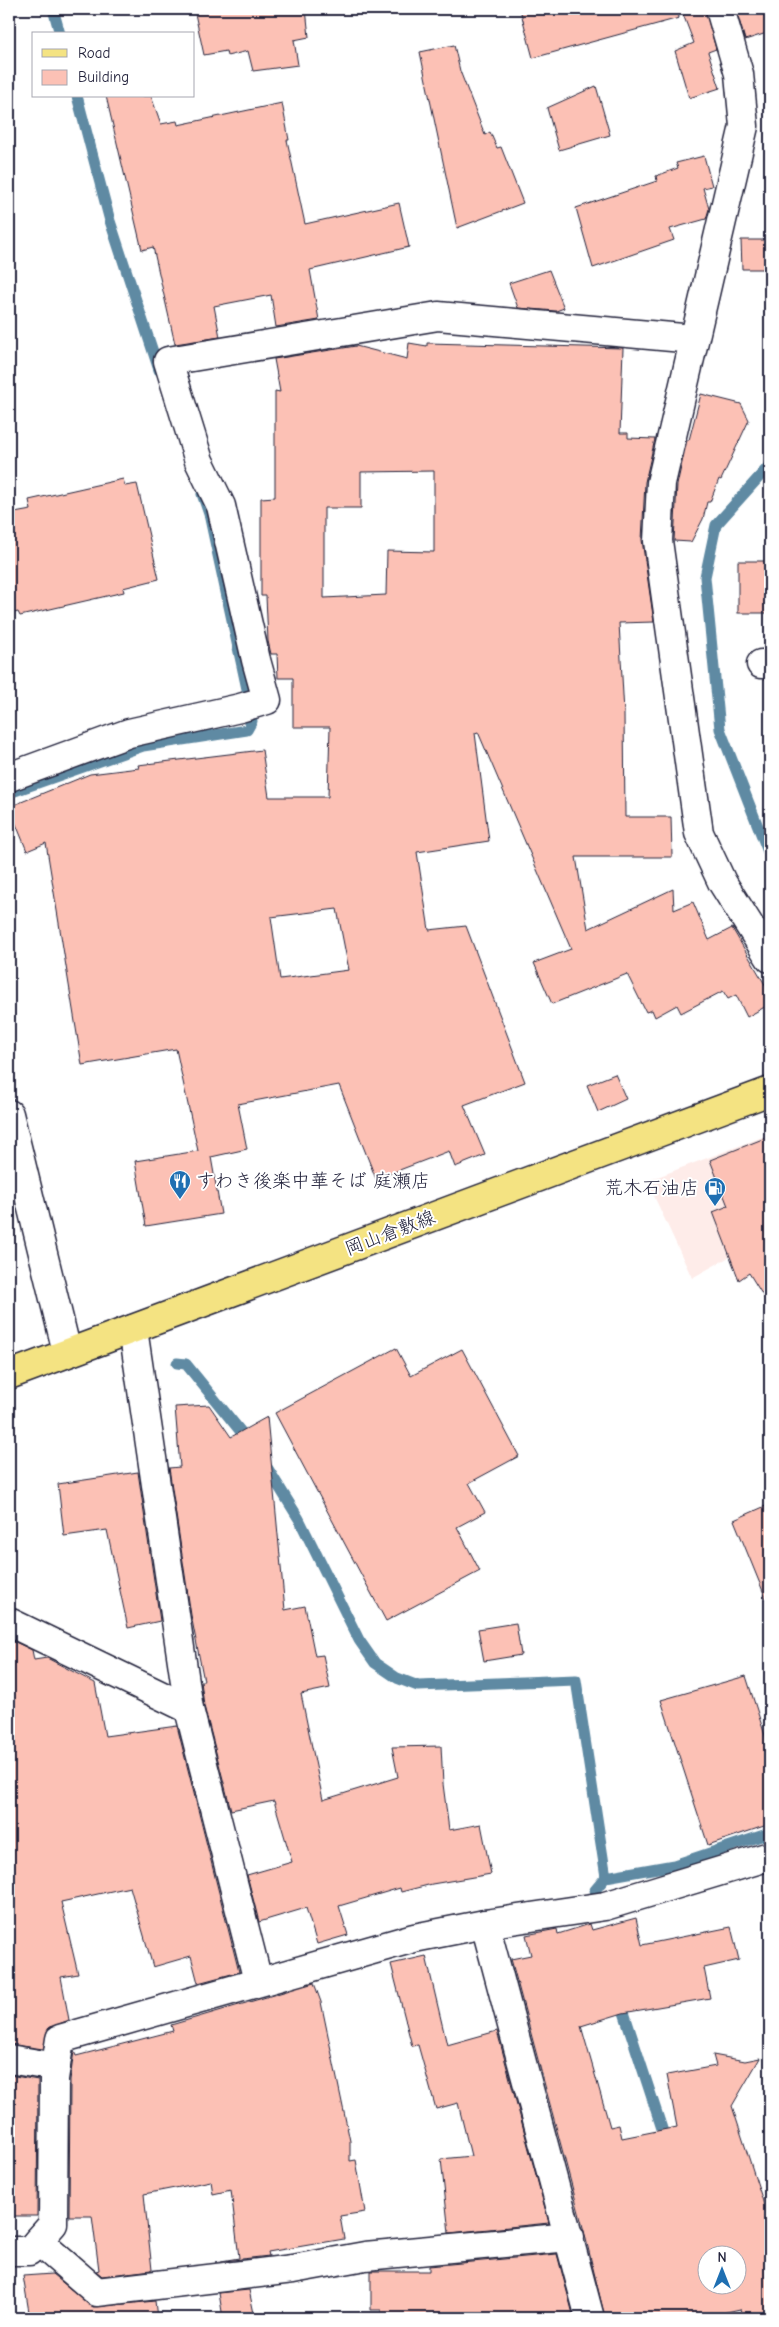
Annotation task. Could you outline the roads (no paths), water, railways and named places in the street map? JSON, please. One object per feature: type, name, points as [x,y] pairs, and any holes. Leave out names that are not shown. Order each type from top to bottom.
[{"type":"main road","name":"岡山倉敷線","points":[[9,1375],[66,1352],[133,1329],[770,1090]]},
{"type":"street","points":[[720,9],[740,74],[744,126],[661,483],[658,541],[699,834],[722,882],[770,958]]},
{"type":"street","points":[[9,777],[129,733],[267,700],[221,506],[199,461],[168,361],[438,316],[694,339]]},
{"type":"street","points":[[9,1114],[66,1352]]},
{"type":"street","points":[[133,1329],[189,1709],[258,1981]]},
{"type":"street","points":[[9,1622],[189,1709]]},
{"type":"street","points":[[9,2251],[29,2251],[53,2224],[56,2067],[60,2038],[414,1938],[485,1924],[605,1906],[770,1856]]},
{"type":"street","points":[[485,1924],[570,2237],[590,2318]]},
{"type":"street","points":[[9,2059],[56,2067]]},
{"type":"street","points":[[38,2241],[96,2292],[293,2269],[365,2256],[570,2237]]},
{"type":"waterway","points":[[53,9],[59,32]]},
{"type":"waterway","points":[[78,98],[110,221],[159,370]]},
{"type":"waterway","points":[[770,465],[716,525],[705,577],[720,729],[770,857]]},
{"type":"waterway","points":[[9,793],[143,746],[247,730],[252,721],[247,689],[209,514],[202,494]]},
{"type":"waterway","points":[[177,1363],[186,1364],[250,1443]]},
{"type":"waterway","points":[[265,1464],[299,1519],[359,1640],[375,1663],[397,1678],[418,1686],[576,1680],[606,1877],[674,1865],[770,1833]]},
{"type":"waterway","points":[[595,1890],[606,1877]]},
{"type":"waterway","points":[[620,2000],[667,2144]]},
{"type":"waterway","points":[[718,2298],[724,2318]]},
{"type":"place","name":"すわき後楽中華そば 庭瀬店","points":[[180,1200]]},
{"type":"place","name":"荒木石油店","points":[[715,1207]]}]
